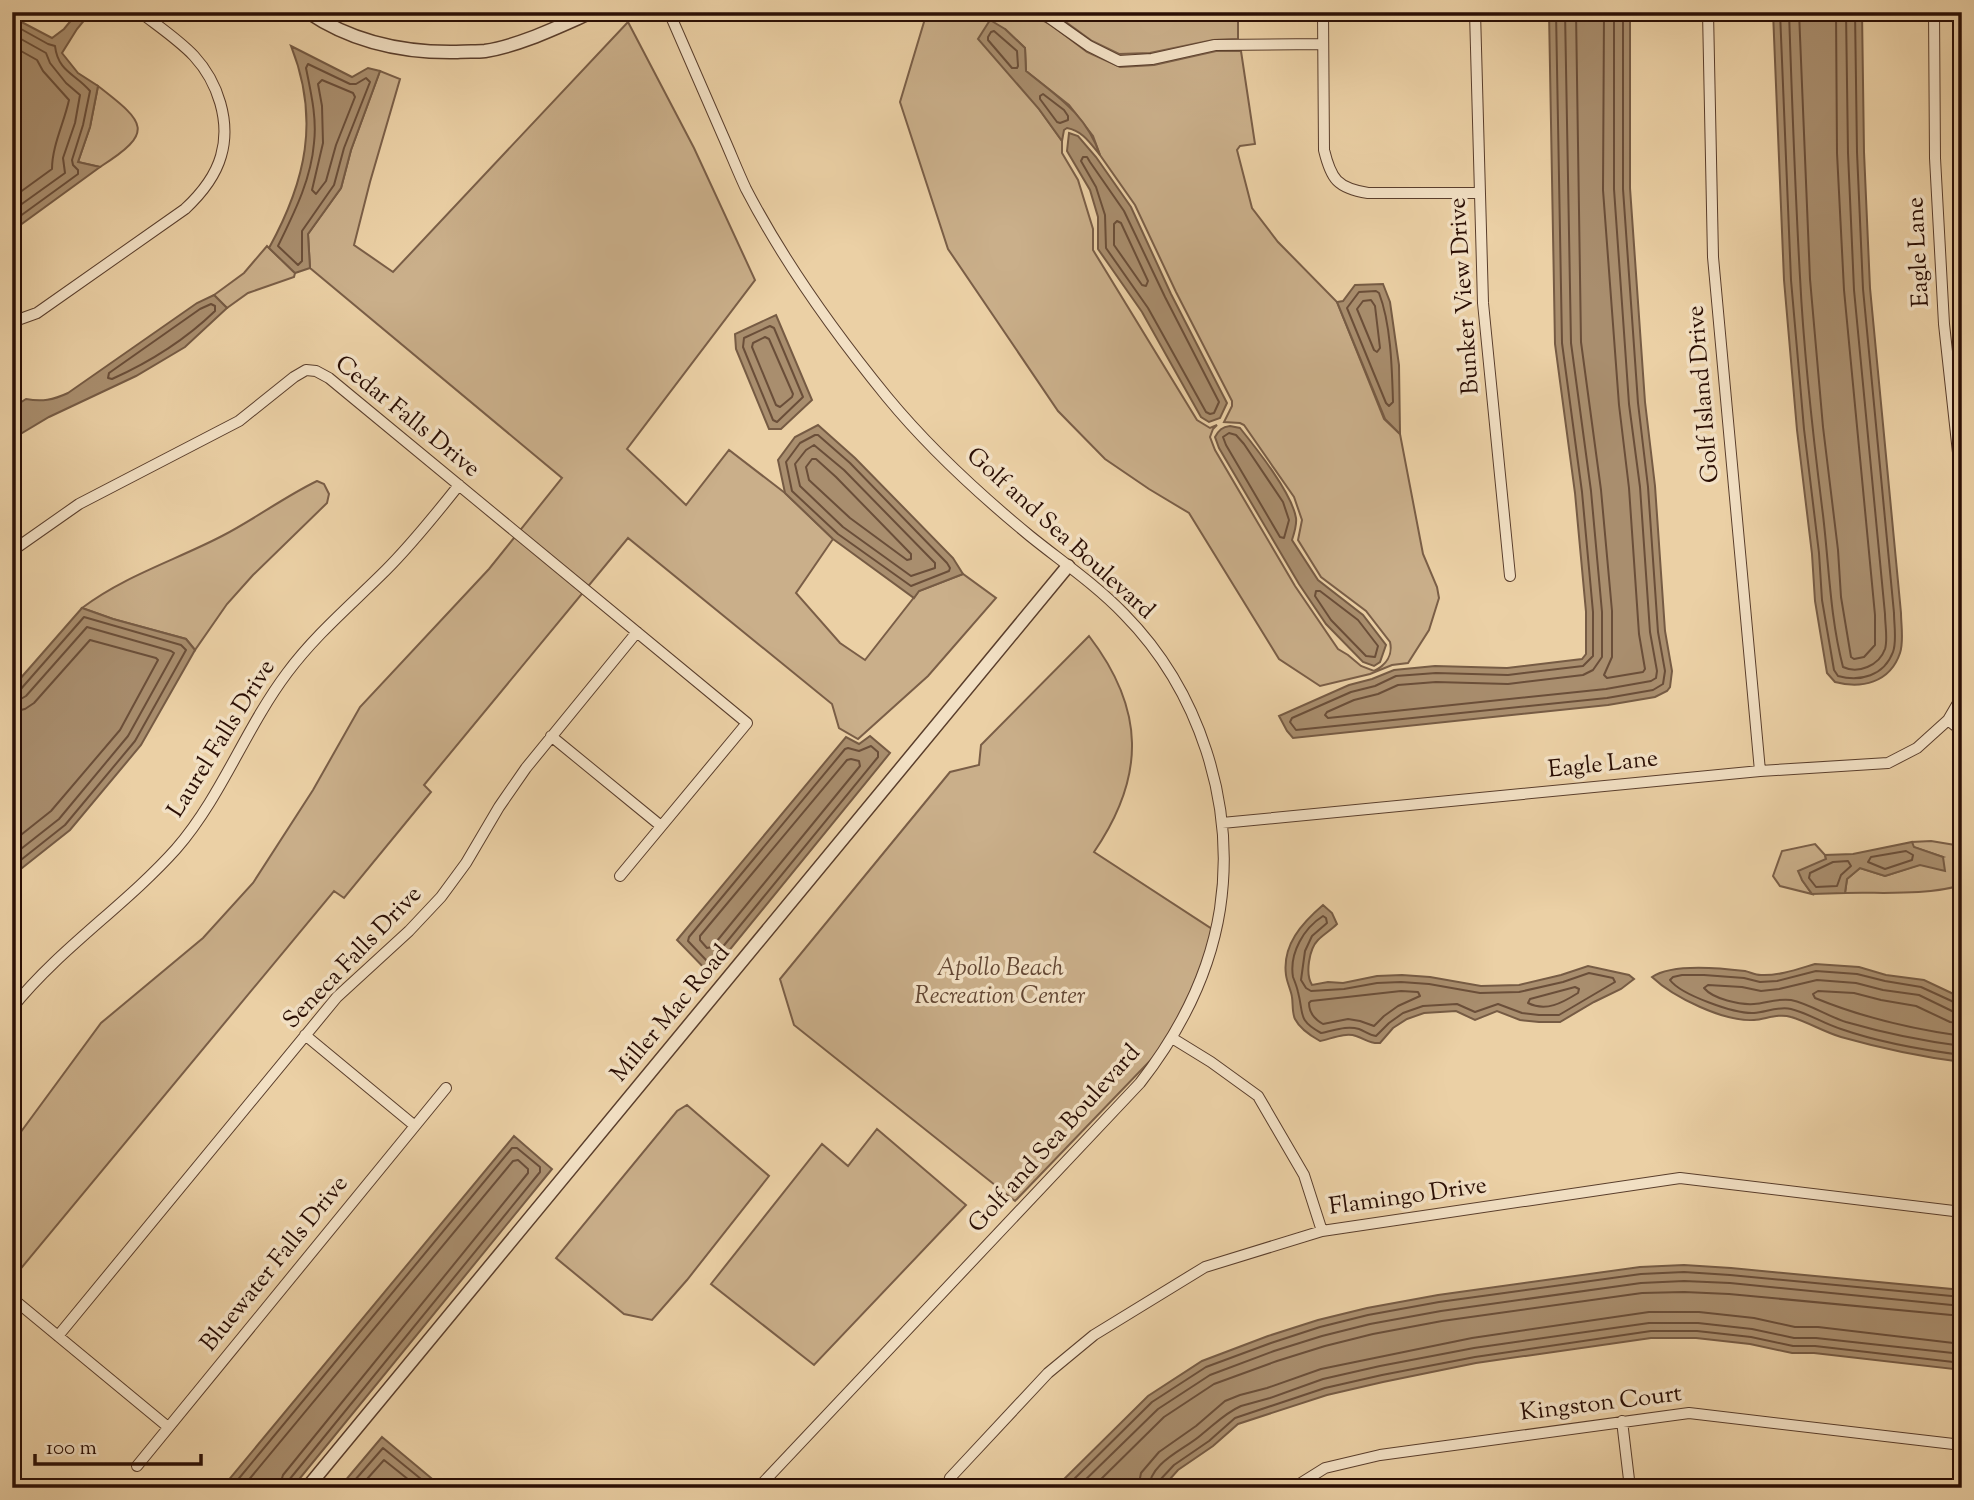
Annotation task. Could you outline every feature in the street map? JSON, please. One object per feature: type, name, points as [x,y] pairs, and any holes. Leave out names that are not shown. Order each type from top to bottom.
[{"type":"street","points":[[12,322],[37,313],[185,209],[200,195],[221,157],[225,131],[220,102],[211,78],[193,55],[140,12]]},
{"type":"street","points":[[308,12],[351,35],[392,48],[433,52],[485,51],[534,37],[592,12]]},
{"type":"street","name":"Golf and Sea Boulevard","points":[[670,12],[746,188],[827,321],[890,400],[942,457],[1003,513],[1122,612],[1156,651],[1187,701],[1210,760],[1222,823],[1223,881],[1220,912],[1202,973],[1172,1038],[1140,1083],[758,1488]]},
{"type":"street","points":[[1041,12],[1089,46],[1119,61],[1152,59],[1215,45],[1322,44]]},
{"type":"street","points":[[1323,12],[1324,150],[1329,170],[1338,184],[1351,191],[1368,193],[1479,193]]},
{"type":"street","name":"Bunker View Drive","points":[[1475,12],[1483,303],[1510,576]]},
{"type":"street","name":"Golf Island Drive","points":[[1708,12],[1713,257],[1759,771]]},
{"type":"street","name":"Eagle Lane","points":[[1934,12],[1935,158],[1944,324],[1962,489]]},
{"type":"street","name":"Cedar Falls Drive","points":[[12,551],[79,504],[239,421],[294,377],[306,370],[316,371],[329,378],[747,723],[661,826]]},
{"type":"street","name":"Laurel Falls Drive","points":[[12,1009],[67,950],[142,886],[178,846],[216,794],[286,674],[327,625],[412,542],[459,485]]},
{"type":"street","name":"Miller Mac Road","points":[[307,1488],[1068,566]]},
{"type":"street","name":"Seneca Falls Drive","points":[[58,1336],[337,997],[410,931],[441,897],[466,863],[526,768],[637,632]]},
{"type":"street","name":"Eagle Lane","points":[[1222,823],[1759,771],[1888,763],[1917,748],[1948,720],[1962,696]]},
{"type":"street","points":[[1948,720],[1962,731]]},
{"type":"street","points":[[551,736],[661,826],[620,876]]},
{"type":"street","points":[[305,1035],[415,1126]]},
{"type":"street","points":[[1172,1038],[1258,1096],[1304,1175],[1322,1231]]},
{"type":"street","name":"Bluewater Falls Drive","points":[[137,1466],[446,1088]]},
{"type":"street","name":"Flamingo Drive","points":[[947,1488],[950,1478],[1048,1373],[1094,1335],[1205,1267],[1322,1231],[1680,1178],[1962,1212]]},
{"type":"street","points":[[12,1298],[168,1427]]},
{"type":"street","name":"Kingston Court","points":[[1293,1488],[1325,1468],[1380,1455],[1689,1413],[1962,1445]]},
{"type":"street","points":[[1622,1421],[1630,1488]]},
{"type":"green space","points":[[927,12],[1026,12],[1050,24],[1087,52],[1120,67],[1154,65],[1216,51],[1241,51],[1255,144],[1240,146],[1237,150],[1252,208],[1278,242],[1337,302],[1384,419],[1400,434],[1423,554],[1439,598],[1429,630],[1408,663],[1392,665],[1370,674],[1320,686],[1279,659],[1189,513],[1105,459],[1058,411],[948,249],[900,102]],"holes":[[[1005,29],[1025,48],[1026,71],[1069,105],[1093,136],[1100,155],[1135,205],[1232,401],[1224,422],[1244,425],[1294,497],[1302,520],[1298,540],[1321,577],[1366,611],[1390,642],[1388,659],[1374,671],[1361,666],[1338,649],[1295,586],[1215,450],[1210,437],[1217,425],[1210,428],[1197,420],[1093,250],[1093,229],[1078,180],[1062,153],[1062,141],[1039,109]]]},
{"type":"green space","points":[[1052,12],[1238,12],[1238,39],[1213,40],[1150,53],[1119,54],[1092,41]]},
{"type":"green space","points":[[628,22],[694,148],[755,280],[627,449],[686,505],[729,450],[785,493],[833,539],[796,593],[840,643],[865,660],[919,591],[963,574],[996,598],[928,676],[858,739],[839,728],[832,704],[628,538],[424,785],[431,792],[344,898],[334,891],[13,1278],[12,1144],[101,1023],[203,938],[253,883],[313,790],[360,707],[489,569],[562,478],[310,268],[308,234],[341,188],[351,150],[380,71],[400,79],[354,245],[393,272]]},
{"type":"green space","points":[[98,86],[126,109],[138,127],[130,145],[100,167],[78,162],[90,127]]},
{"type":"green space","points":[[267,246],[295,273],[294,277],[248,293],[227,308],[214,295],[244,273]]},
{"type":"green space","points":[[317,481],[324,484],[329,494],[327,503],[253,575],[227,604],[195,650],[186,639],[82,608],[133,577],[204,545]]},
{"type":"green space","name":"Apollo Beach Recreation Center","points":[[1089,636],[1121,690],[1129,716],[1132,743],[1130,770],[1123,796],[1111,824],[1094,852],[1215,931],[1172,1038],[1015,1201],[794,1025],[780,979],[950,772],[979,765],[981,745]]},
{"type":"green space","points":[[1931,841],[1962,848],[1962,885],[1919,892],[1845,893],[1847,879],[1860,868],[1885,876],[1943,857],[1913,847],[1912,842]]},
{"type":"green space","points":[[1815,844],[1826,859],[1802,880],[1812,894],[1780,886],[1773,876],[1782,851]]},
{"type":"green space","points":[[687,1105],[769,1176],[652,1320],[624,1314],[556,1258],[677,1111]]},
{"type":"green space","points":[[877,1129],[966,1205],[814,1365],[711,1284],[822,1144],[848,1166]]},
{"type":"water","points":[[78,12],[91,12],[62,53],[78,73],[98,86],[90,127],[78,162],[100,167],[12,231],[12,17],[52,38],[64,29]]},
{"type":"water","points":[[1549,12],[1630,12],[1630,188],[1645,402],[1655,486],[1665,631],[1672,671],[1670,687],[1655,697],[1608,705],[1293,738],[1279,716],[1349,685],[1394,670],[1435,666],[1507,668],[1582,659],[1586,654],[1586,612],[1575,493],[1555,344]]},
{"type":"water","points":[[1773,12],[1862,12],[1870,288],[1902,638],[1900,653],[1889,671],[1864,684],[1835,682],[1827,673],[1815,601],[1784,280]]},
{"type":"water","points":[[990,20],[1005,29],[1025,48],[1026,71],[1079,117],[1100,155],[1086,138],[1073,130],[1064,130],[1062,141],[1039,109],[978,39]]},
{"type":"water","points":[[291,46],[352,77],[368,68],[380,71],[351,150],[341,188],[308,234],[310,268],[295,273],[269,248],[292,198],[305,149],[305,99]]},
{"type":"water","points":[[1069,133],[1078,136],[1096,157],[1131,207],[1171,294],[1227,403],[1220,418],[1209,422],[1201,417],[1142,312],[1098,249],[1098,217],[1090,190],[1067,151]]},
{"type":"water","points":[[1383,284],[1390,302],[1399,365],[1400,434],[1385,419],[1337,302],[1343,301],[1355,285]]},
{"type":"water","points":[[214,295],[227,308],[185,347],[136,376],[49,417],[12,439],[12,408],[26,399],[47,400],[68,393],[197,303]]},
{"type":"water","points":[[776,315],[812,400],[781,429],[769,429],[736,349],[735,334]]},
{"type":"water","points":[[818,425],[855,458],[953,558],[963,574],[919,591],[914,598],[833,539],[785,493],[778,460],[795,437]]},
{"type":"water","points":[[1230,426],[1240,428],[1288,496],[1296,518],[1292,540],[1318,580],[1363,615],[1386,645],[1380,662],[1374,666],[1363,662],[1326,624],[1299,584],[1219,448],[1215,437],[1221,429]]},
{"type":"water","points":[[82,608],[186,639],[195,650],[141,745],[70,830],[12,876],[12,688]]},
{"type":"water","points":[[870,736],[890,753],[710,974],[677,940],[846,737],[859,744]]},
{"type":"water","points":[[1912,842],[1914,847],[1943,857],[1945,871],[1920,865],[1885,876],[1860,868],[1847,879],[1845,893],[1812,894],[1798,871],[1826,859],[1825,855],[1853,854]]},
{"type":"water","points":[[1323,905],[1332,913],[1337,924],[1318,940],[1312,949],[1308,968],[1312,985],[1402,975],[1481,986],[1519,985],[1588,966],[1629,975],[1634,979],[1621,989],[1560,1022],[1520,1020],[1497,1011],[1475,1020],[1456,1011],[1424,1013],[1393,1028],[1380,1043],[1347,1035],[1320,1041],[1303,1029],[1295,1019],[1286,964],[1290,944],[1295,936]]},
{"type":"water","points":[[1815,964],[1859,967],[1886,975],[1924,980],[1962,998],[1962,1062],[1856,1041],[1786,1016],[1754,1020],[1728,1017],[1686,1000],[1652,977],[1684,968],[1735,970],[1768,975]]},
{"type":"water","points":[[514,1136],[552,1169],[292,1488],[222,1488]]},
{"type":"water","points":[[1684,1265],[1962,1290],[1962,1370],[1814,1353],[1792,1353],[1750,1344],[1696,1338],[1651,1338],[1476,1363],[1327,1395],[1238,1424],[1213,1446],[1178,1470],[1162,1488],[1055,1488],[1148,1396],[1202,1361],[1268,1336],[1367,1308],[1438,1295],[1640,1267]]},
{"type":"water","points":[[382,1437],[443,1488],[339,1488]]}]
